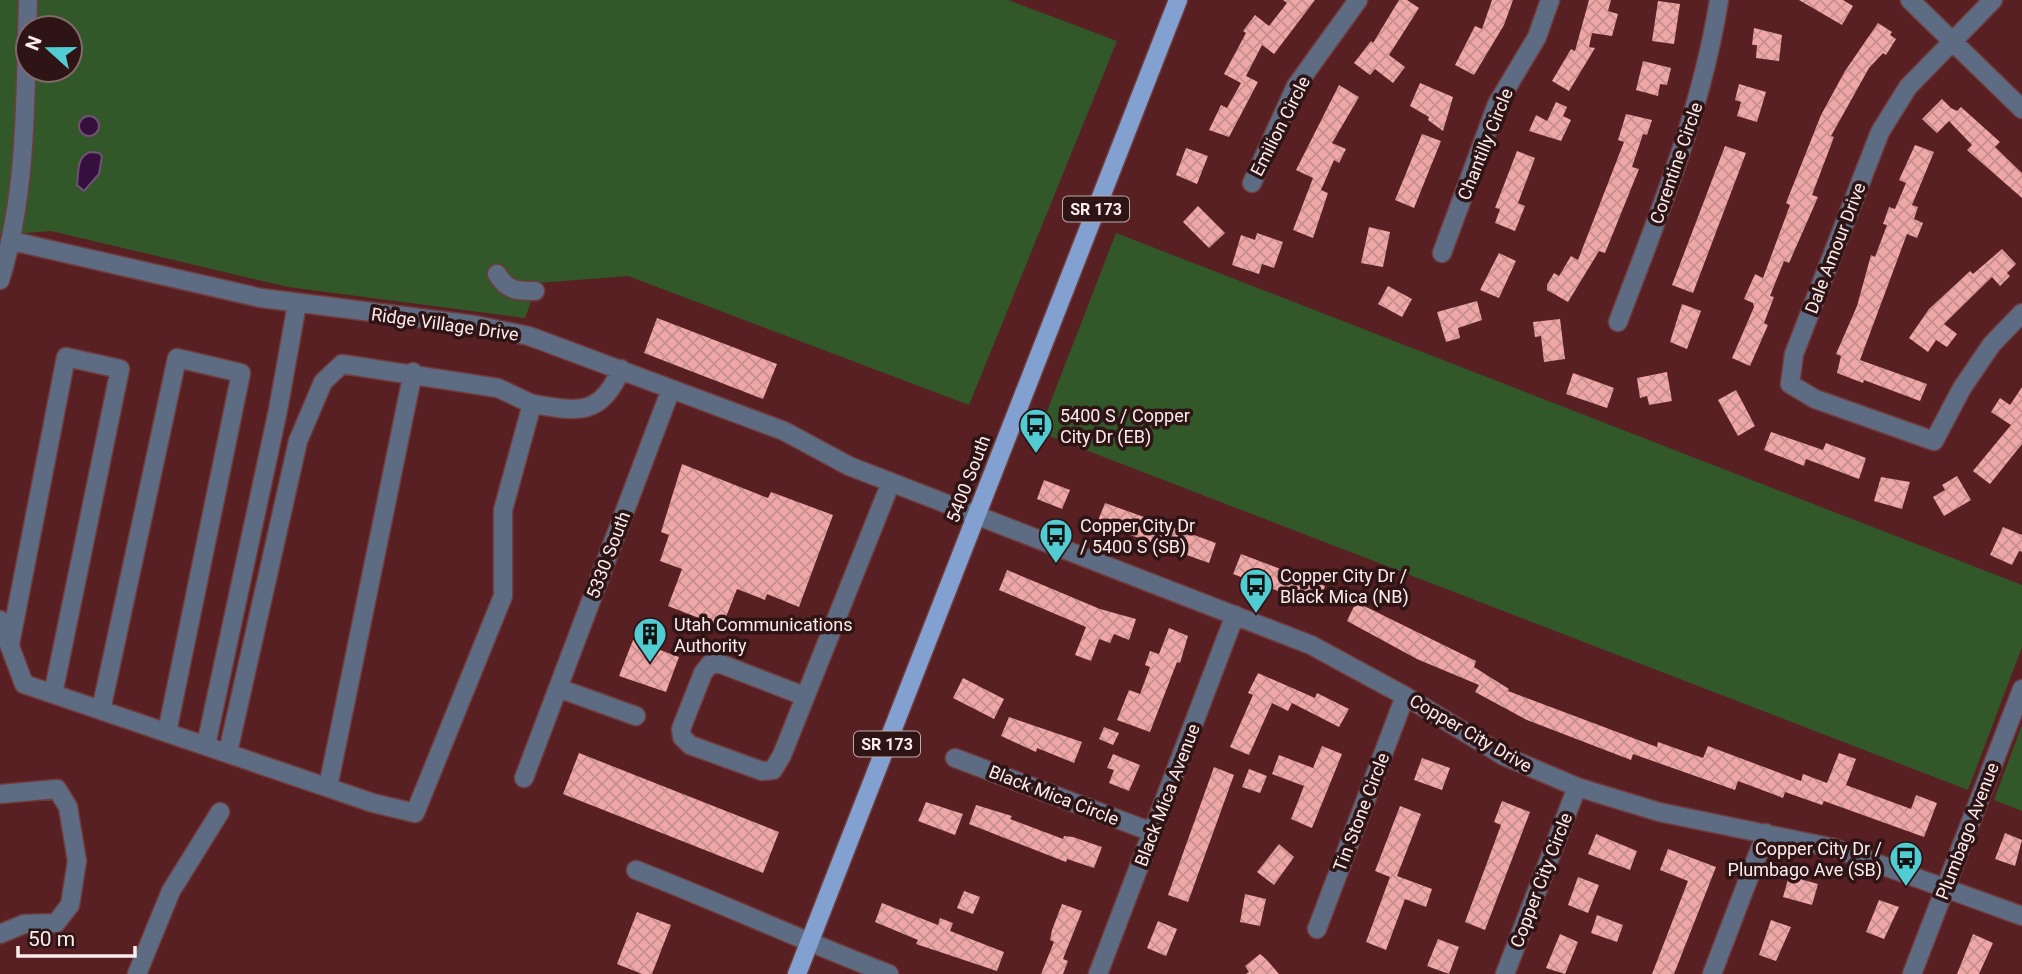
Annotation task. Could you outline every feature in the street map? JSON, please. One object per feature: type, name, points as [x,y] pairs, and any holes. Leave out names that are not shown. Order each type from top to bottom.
[{"type":"main road","name":"5400 South","points":[[797,974],[1178,0]]},
{"type":"street","points":[[0,280],[19,205],[28,0]]},
{"type":"street","name":"Emilion Circle","points":[[1251,183],[1296,86],[1358,0]]},
{"type":"street","name":"Chantilly Circle","points":[[1442,253],[1497,104],[1537,37],[1550,0]]},
{"type":"street","name":"Corentine Circle","points":[[1618,322],[1694,116],[1705,78],[1719,0]]},
{"type":"street","points":[[1910,0],[2022,109]]},
{"type":"street","name":"Dale Amour Drive","points":[[1993,0],[1908,87],[1893,107],[1880,132],[1794,354],[1790,384],[1815,399],[1934,441],[1962,388],[1992,344],[2022,313]]},
{"type":"street","name":"Ridge Village Drive","points":[[12,241],[297,304],[500,329],[621,369],[784,431],[837,460],[977,514]]},
{"type":"street","points":[[498,274],[504,285],[515,291],[535,291]]},
{"type":"street","points":[[206,745],[278,410],[297,304]]},
{"type":"street","points":[[10,645],[66,357],[120,369],[53,694]]},
{"type":"street","points":[[101,710],[177,358],[241,373],[167,732]]},
{"type":"street","points":[[228,752],[298,441],[323,382],[342,364],[413,372],[498,387],[532,404],[570,411],[592,408],[612,391],[621,369]]},
{"type":"street","points":[[328,787],[413,372]]},
{"type":"street","name":"5330 South","points":[[523,778],[671,388]]},
{"type":"street","points":[[0,620],[24,684],[328,787],[415,813],[503,596],[503,510],[532,404]]},
{"type":"street","points":[[804,696],[721,664],[710,664],[703,673],[681,729],[682,737],[690,745],[762,771],[773,770],[804,696],[891,482]]},
{"type":"street","name":"Copper City Drive","points":[[977,514],[1311,645],[1405,695],[1504,756],[1577,787],[1659,812],[1835,848],[2022,916]]},
{"type":"street","name":"Black Mica Avenue","points":[[1098,974],[1235,615]]},
{"type":"street","points":[[558,688],[636,716]]},
{"type":"street","name":"Plumbago Avenue","points":[[1912,974],[2022,689]]},
{"type":"street","name":"Tin Stone Circle","points":[[1317,929],[1405,695]]},
{"type":"street","name":"Black Mica Circle","points":[[955,758],[1152,832]]},
{"type":"street","name":"Copper City Circle","points":[[1505,974],[1577,787]]},
{"type":"street","points":[[0,794],[57,789],[68,807],[77,861],[76,884],[64,917],[57,923],[24,924],[0,934]]},
{"type":"street","points":[[137,974],[171,891],[220,811]]},
{"type":"street","points":[[1712,974],[1766,833]]},
{"type":"street","points":[[636,870],[744,912],[809,943],[888,974]]},
{"type":"green space","points":[[0,0],[1008,0],[1117,41],[969,405],[628,276],[538,283],[525,318],[288,287],[51,231],[0,235]]},
{"type":"green space","points":[[1116,233],[2022,585],[2022,647],[1968,790],[1039,432]]},
{"type":"green space","points":[[2022,725],[2022,811],[1994,800]]},
{"type":"shaded area","points":[[85,116],[93,116],[99,126],[93,136],[85,136],[79,130],[79,122]]},
{"type":"shaded area","points":[[90,152],[102,156],[99,174],[84,191],[77,185],[79,166],[82,157]]},
{"type":"building","points":[[1283,0],[1315,0],[1274,54],[1262,45],[1246,76],[1258,82],[1229,137],[1209,130],[1221,105],[1227,108],[1241,83],[1224,74],[1246,33],[1243,31],[1255,15],[1269,26],[1287,3]]},
{"type":"building","points":[[1399,0],[1407,0],[1419,8],[1389,55],[1405,67],[1393,83],[1375,69],[1370,75],[1354,63],[1371,41],[1373,43]]},
{"type":"building","points":[[1492,0],[1513,0],[1504,25],[1474,75],[1455,65],[1475,26],[1482,29]]},
{"type":"building","points":[[1589,0],[1611,0],[1608,11],[1618,14],[1612,36],[1592,33],[1589,47],[1595,48],[1569,91],[1552,81],[1571,49],[1575,51]]},
{"type":"building","points":[[1799,0],[1843,0],[1853,6],[1842,25]]},
{"type":"building","points":[[1658,1],[1680,4],[1674,44],[1652,41]]},
{"type":"building","points":[[1878,23],[1892,32],[1890,35],[1896,39],[1886,55],[1883,53],[1869,68],[1831,136],[1834,137],[1812,195],[1818,197],[1789,263],[1784,261],[1770,296],[1774,297],[1764,323],[1768,325],[1750,366],[1732,358],[1754,307],[1753,303],[1744,299],[1755,274],[1763,278],[1790,205],[1786,203],[1821,115],[1845,71]]},
{"type":"building","points":[[1754,28],[1782,35],[1779,61],[1756,58],[1757,45],[1752,45]]},
{"type":"building","points":[[1643,61],[1671,68],[1667,85],[1660,84],[1658,96],[1636,90]]},
{"type":"building","points":[[1420,83],[1453,97],[1443,131],[1428,120],[1429,117],[1410,106]]},
{"type":"building","points":[[1739,84],[1766,92],[1757,122],[1737,116],[1741,102],[1735,100]]},
{"type":"building","points":[[1339,85],[1359,97],[1332,143],[1346,149],[1339,163],[1334,160],[1321,190],[1328,193],[1313,238],[1293,230],[1313,178],[1296,170]]},
{"type":"building","points":[[1942,99],[1957,111],[1961,107],[2000,142],[1995,147],[2022,173],[2022,198],[1967,150],[1972,145],[1949,121],[1937,133],[1922,119]]},
{"type":"building","points":[[1556,102],[1567,107],[1563,116],[1571,120],[1561,141],[1529,131],[1536,115],[1547,121]]},
{"type":"building","points":[[1626,114],[1652,120],[1647,135],[1643,134],[1632,167],[1639,169],[1605,253],[1599,251],[1568,302],[1547,290],[1547,285],[1554,273],[1559,276],[1571,256],[1578,260],[1624,142],[1618,140]]},
{"type":"building","points":[[1422,134],[1441,141],[1414,208],[1395,200]]},
{"type":"building","points":[[1915,145],[1934,152],[1912,205],[1918,207],[1914,219],[1923,223],[1917,238],[1907,234],[1860,360],[1927,384],[1920,401],[1837,373],[1841,356],[1836,354],[1857,306],[1871,255],[1875,257],[1887,225],[1883,224],[1889,207],[1895,209],[1906,183],[1899,180]]},
{"type":"building","points":[[1725,146],[1746,153],[1693,293],[1672,285]]},
{"type":"building","points":[[1186,148],[1208,156],[1197,184],[1176,175]]},
{"type":"building","points":[[1517,151],[1535,158],[1518,203],[1525,206],[1515,231],[1495,223],[1500,209],[1495,208]]},
{"type":"building","points":[[1198,206],[1225,233],[1209,248],[1183,222]]},
{"type":"building","points":[[1369,227],[1390,232],[1383,267],[1361,263]]},
{"type":"building","points":[[1257,233],[1283,242],[1274,268],[1262,264],[1259,274],[1232,265],[1241,235],[1255,240]]},
{"type":"building","points":[[2002,249],[2016,264],[2007,273],[2010,276],[2000,286],[1992,277],[1944,324],[1957,334],[1947,347],[1936,340],[1928,352],[1909,338],[1929,309],[1970,271],[1973,274]]},
{"type":"building","points":[[1499,253],[1516,261],[1499,298],[1480,290]]},
{"type":"building","points":[[1388,286],[1412,299],[1402,317],[1378,304]]},
{"type":"building","points":[[1477,301],[1482,320],[1458,328],[1460,338],[1446,342],[1437,312]]},
{"type":"building","points":[[1682,304],[1701,311],[1687,349],[1670,342]]},
{"type":"building","points":[[657,318],[777,364],[763,399],[644,353]]},
{"type":"building","points":[[1560,319],[1565,359],[1544,362],[1541,336],[1535,337],[1533,322]]},
{"type":"building","points":[[1667,372],[1672,401],[1649,405],[1647,396],[1640,398],[1637,378]]},
{"type":"building","points":[[1573,373],[1614,388],[1607,408],[1566,394]]},
{"type":"building","points":[[2022,387],[2022,444],[1990,484],[1973,471],[2011,425],[1991,412],[2000,398],[2010,405]]},
{"type":"building","points":[[1736,390],[1755,426],[1738,436],[1718,400]]},
{"type":"building","points":[[1771,432],[1823,450],[1826,443],[1866,458],[1859,479],[1806,459],[1804,466],[1764,450]]},
{"type":"building","points":[[682,464],[768,498],[771,492],[833,515],[799,607],[767,594],[765,600],[737,589],[722,627],[668,606],[682,569],[660,561],[669,535],[661,532]]},
{"type":"building","points":[[1957,476],[1971,500],[1944,516],[1933,497],[1945,490],[1942,485]]},
{"type":"building","points":[[1881,477],[1910,482],[1902,509],[1874,501]]},
{"type":"building","points":[[1044,480],[1070,490],[1062,509],[1037,499]]},
{"type":"building","points":[[1105,503],[1216,543],[1209,563],[1097,523]]},
{"type":"building","points":[[2003,527],[2022,535],[2022,552],[2019,551],[2012,565],[1990,555]]},
{"type":"building","points":[[1241,554],[1325,586],[1318,606],[1233,574]]},
{"type":"building","points":[[1007,570],[1100,609],[1136,619],[1129,640],[1114,634],[1110,643],[1099,639],[1091,661],[1075,655],[1086,627],[999,590]]},
{"type":"building","points":[[1356,602],[1476,661],[1474,667],[1509,689],[1508,691],[1657,747],[1658,742],[1703,758],[1708,746],[1801,781],[1803,774],[1827,783],[1839,753],[1856,759],[1846,785],[1911,809],[1916,795],[1937,803],[1924,837],[1824,801],[1822,805],[1785,792],[1783,798],[1738,781],[1735,790],[1633,754],[1631,760],[1527,720],[1475,692],[1479,685],[1417,659],[1347,621]]},
{"type":"building","points":[[1169,628],[1188,636],[1180,663],[1177,662],[1150,732],[1117,720],[1129,690],[1140,694],[1150,667],[1145,665],[1150,651],[1159,654]]},
{"type":"building","name":"Utah Communications Authority","points":[[633,640],[679,657],[666,692],[619,676]]},
{"type":"building","points":[[1258,673],[1315,698],[1317,693],[1349,709],[1339,727],[1292,703],[1288,711],[1272,703],[1249,755],[1230,747],[1253,695],[1248,693]]},
{"type":"building","points":[[963,678],[1004,699],[994,719],[953,698]]},
{"type":"building","points":[[1009,717],[1082,742],[1074,763],[1037,748],[1036,752],[1001,736]]},
{"type":"building","points":[[1104,727],[1119,733],[1113,745],[1099,739]]},
{"type":"building","points":[[1322,746],[1342,754],[1312,828],[1291,819],[1304,786],[1272,774],[1279,755],[1313,768]]},
{"type":"building","points":[[579,753],[779,832],[763,873],[563,794]]},
{"type":"building","points":[[1113,754],[1140,765],[1129,791],[1109,783],[1114,770],[1107,768]]},
{"type":"building","points":[[1422,758],[1450,768],[1442,790],[1414,780]]},
{"type":"building","points":[[1214,767],[1234,775],[1188,902],[1168,895]]},
{"type":"building","points":[[1249,769],[1267,776],[1260,793],[1242,787]]},
{"type":"building","points":[[1502,801],[1530,812],[1485,930],[1465,922],[1501,825],[1494,822]]},
{"type":"building","points":[[926,802],[963,814],[955,835],[918,821]]},
{"type":"building","points":[[976,805],[1012,816],[1010,819],[1063,839],[1064,836],[1073,837],[1102,847],[1094,868],[1067,859],[1066,862],[969,824]]},
{"type":"building","points":[[1400,806],[1421,814],[1397,876],[1432,889],[1426,907],[1405,899],[1386,950],[1366,942],[1390,877],[1375,871]]},
{"type":"building","points":[[2005,833],[2022,840],[2015,866],[1995,859]]},
{"type":"building","points":[[1596,834],[1637,851],[1630,870],[1588,854]]},
{"type":"building","points":[[1279,844],[1294,857],[1274,885],[1257,872]]},
{"type":"building","points":[[1668,849],[1716,867],[1674,974],[1652,974],[1688,881],[1660,870]]},
{"type":"building","points":[[1789,876],[1818,884],[1812,905],[1783,897]]},
{"type":"building","points":[[1578,877],[1599,885],[1588,913],[1568,905]]},
{"type":"building","points":[[964,891],[980,897],[973,914],[957,908]]},
{"type":"building","points":[[1245,894],[1266,899],[1260,926],[1240,922]]},
{"type":"building","points":[[1879,900],[1899,907],[1884,939],[1866,932]]},
{"type":"building","points":[[882,903],[938,925],[940,918],[953,923],[950,931],[1004,952],[997,971],[916,944],[918,940],[875,922]]},
{"type":"building","points":[[1062,904],[1082,911],[1063,959],[1068,961],[1063,974],[1041,974],[1054,942],[1050,940],[1052,930]]},
{"type":"building","points":[[637,912],[671,925],[652,974],[642,974],[617,964]]},
{"type":"building","points":[[1597,915],[1623,925],[1617,942],[1591,933]]},
{"type":"building","points":[[1771,920],[1791,927],[1776,961],[1759,955]]},
{"type":"building","points":[[1158,921],[1177,929],[1166,956],[1147,948]]},
{"type":"building","points":[[1560,934],[1578,942],[1565,974],[1546,968]]},
{"type":"building","points":[[1973,934],[1993,943],[1979,974],[1957,974]]},
{"type":"building","points":[[1438,939],[1459,947],[1449,974],[1427,966]]},
{"type":"building","points":[[1260,954],[1279,974],[1246,974],[1249,972],[1245,966]]},
{"type":"place","name":"5400 S / Copper City Dr (EB)","points":[[1036,455]]},
{"type":"place","name":"Copper City Dr / 5400 S (SB)","points":[[1056,565]]},
{"type":"place","name":"Copper City Dr / Black Mica (NB)","points":[[1256,615]]},
{"type":"place","name":"Utah Communications Authority","points":[[650,664]]},
{"type":"place","name":"Copper City Dr / Plumbago Ave (SB)","points":[[1906,888]]}]
